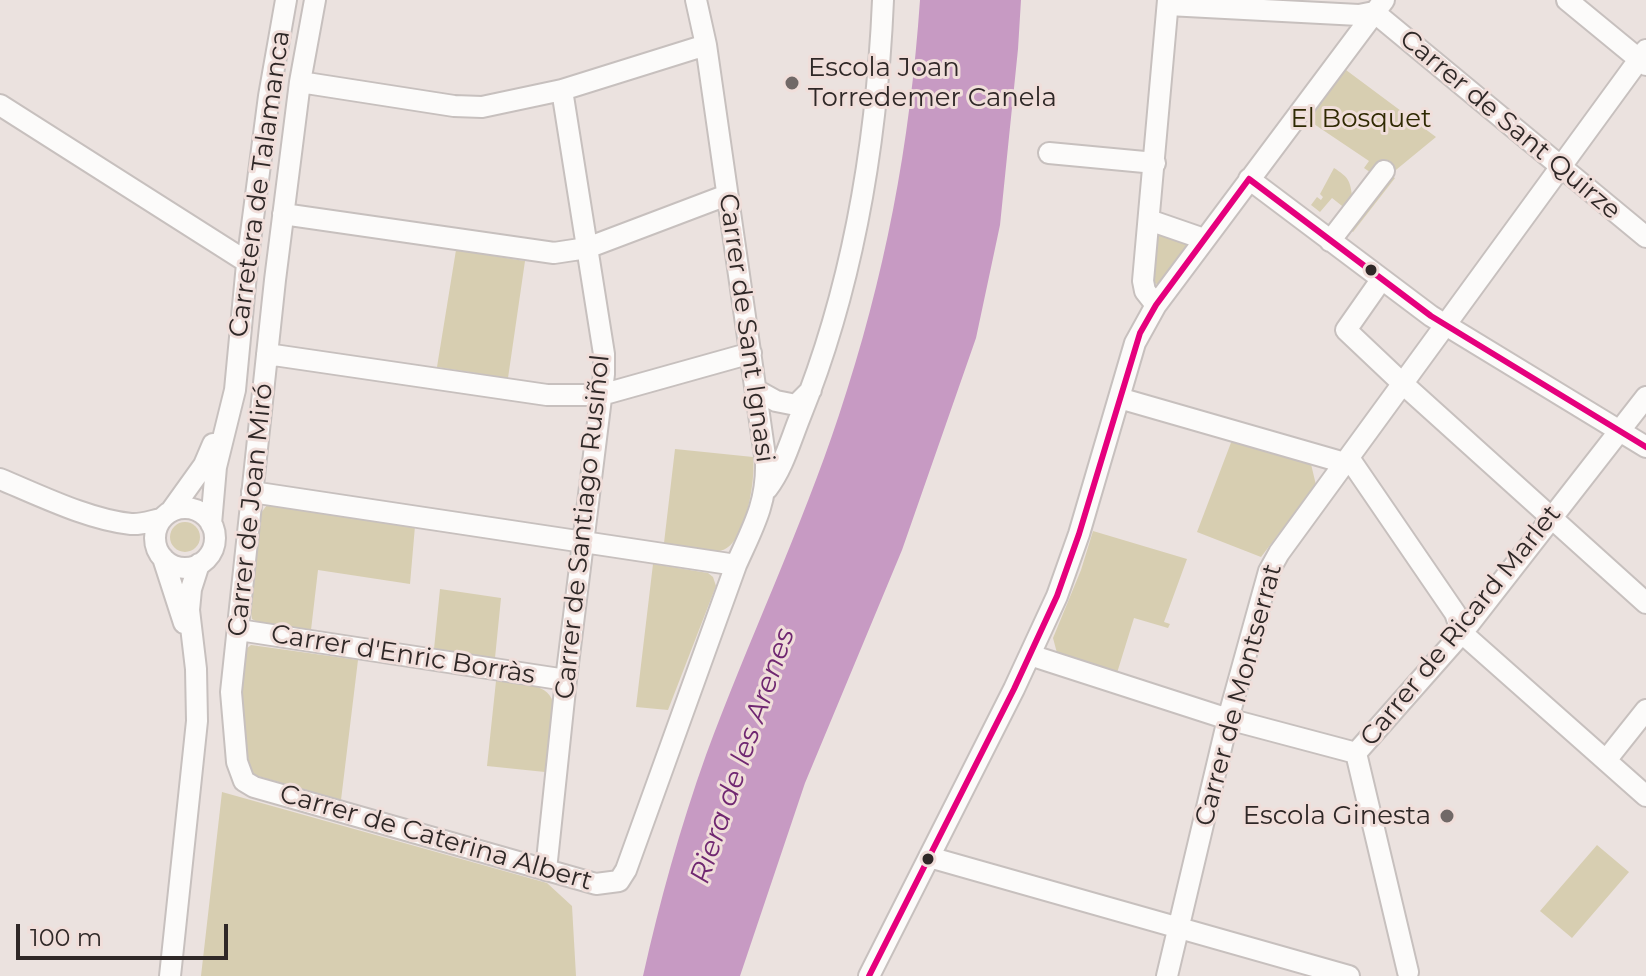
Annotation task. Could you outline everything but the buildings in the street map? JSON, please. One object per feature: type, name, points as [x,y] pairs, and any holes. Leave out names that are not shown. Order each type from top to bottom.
[{"type":"street","name":"Carretera de Talamanca","points":[[211,524],[214,475],[235,390],[247,262],[269,96],[286,0]]},
{"type":"street","name":"Carrer de Joan Miró","points":[[244,781],[237,762],[231,692],[283,214],[300,82],[315,0]]},
{"type":"street","name":"Carrer de Sant Ignasi","points":[[624,873],[736,565],[757,520],[767,489],[751,353],[706,45],[696,0]]},
{"type":"street","points":[[767,489],[777,475],[811,390],[846,271],[872,136],[883,0]]},
{"type":"street","points":[[1567,0],[1644,58]]},
{"type":"street","points":[[1156,305],[1143,286],[1168,2],[1359,15],[1379,6]]},
{"type":"street","points":[[869,976],[1057,596],[1140,333],[1156,305],[1204,239],[1379,6]]},
{"type":"street","name":"Carrer de Sant Quirze","points":[[1379,6],[1560,168],[1646,237]]},
{"type":"street","points":[[300,82],[468,107],[497,105],[562,90],[706,45]]},
{"type":"street","name":"Carrer de Montserrat","points":[[1167,976],[1228,719],[1269,571],[1444,325],[1644,58]]},
{"type":"street","name":"Carrer de Santiago Rusiñol","points":[[546,870],[604,354],[562,90]]},
{"type":"street","points":[[0,105],[247,262]]},
{"type":"street","points":[[1049,153],[1155,163]]},
{"type":"street","points":[[1330,241],[1384,171]]},
{"type":"street","points":[[1249,179],[1444,325],[1646,447]]},
{"type":"street","points":[[283,214],[554,253],[587,248],[727,195]]},
{"type":"street","points":[[1149,220],[1204,239]]},
{"type":"street","points":[[1381,280],[1346,330],[1646,603]]},
{"type":"street","points":[[267,354],[547,395],[601,395],[751,353]]},
{"type":"street","name":"Carretera de Talamanca","points":[[166,515],[210,453],[223,394],[235,368]]},
{"type":"street","points":[[756,390],[776,401],[796,405],[811,390]]},
{"type":"street","name":"Carrer de Ricard Marlet","points":[[1406,975],[1356,753],[1462,633],[1646,397]]},
{"type":"street","points":[[1119,398],[1347,460],[1455,613],[1462,633],[1646,796]]},
{"type":"street","points":[[0,479],[102,517],[133,525],[186,508],[201,513],[211,524],[214,542],[211,551],[199,564],[191,589],[189,610],[196,669],[197,721],[170,976]]},
{"type":"street","points":[[0,489],[38,494]]},
{"type":"street","points":[[252,492],[736,565]]},
{"type":"street","points":[[166,515],[155,535],[192,645]]},
{"type":"street","points":[[102,517],[169,563],[184,568],[199,564]]},
{"type":"street","name":"Carrer d'Enric Borràs","points":[[239,630],[566,680]]},
{"type":"street","points":[[1030,655],[1228,719],[1356,753]]},
{"type":"street","points":[[1607,759],[1646,710]]},
{"type":"street","name":"Carrer de Caterina Albert","points":[[244,781],[254,787],[596,884],[608,885],[619,881],[624,873]]},
{"type":"street","points":[[929,857],[1349,976]]},
{"type":"green space","name":"El Bosquet","points":[[1346,70],[1436,137],[1391,174],[1386,172],[1395,178],[1353,232],[1345,226],[1351,213],[1332,198],[1320,212],[1311,205],[1317,197],[1321,200],[1323,197],[1320,194],[1334,168],[1348,179],[1352,195],[1374,175],[1364,168],[1369,161],[1308,120]]},
{"type":"green space","points":[[1157,232],[1190,243],[1159,285],[1152,282]]},
{"type":"green space","points":[[456,250],[525,261],[508,378],[437,367]]},
{"type":"green space","points":[[1232,440],[1311,464],[1316,485],[1261,557],[1197,532]]},
{"type":"green space","points":[[675,449],[753,457],[753,480],[747,511],[736,538],[728,547],[705,551],[664,543]]},
{"type":"green space","points":[[272,504],[415,526],[410,584],[318,570],[311,630],[257,622],[252,619],[251,613],[261,513]]},
{"type":"green space","points":[[185,522],[191,523],[199,531],[199,543],[191,551],[185,552],[179,551],[171,543],[170,537],[171,531],[179,523]]},
{"type":"green space","points":[[1093,531],[1187,559],[1164,622],[1170,624],[1168,628],[1134,618],[1117,673],[1057,653],[1053,638],[1081,570]]},
{"type":"green space","points":[[653,564],[708,573],[716,586],[668,710],[636,707]]},
{"type":"green space","points":[[440,589],[501,598],[495,658],[434,649]]},
{"type":"green space","points":[[251,645],[358,660],[341,800],[254,775],[250,770],[240,704],[246,649]]},
{"type":"green space","points":[[496,681],[537,687],[550,695],[553,702],[545,772],[487,766]]},
{"type":"green space","points":[[222,792],[547,883],[572,906],[576,976],[201,976]]},
{"type":"green space","points":[[1597,845],[1629,872],[1572,938],[1540,911]]},
{"type":"water","name":"Riera de les Arenes","points":[[920,0],[1021,0],[1000,225],[976,338],[902,550],[805,783],[740,976],[643,976],[671,864],[697,782],[722,712],[808,501],[839,415],[870,312],[902,159]]},
{"type":"transit line","points":[[1249,179],[1431,316],[1646,447]]},
{"type":"transit line","points":[[869,976],[1014,689],[1057,596],[1140,333],[1156,305],[1249,179]]},
{"type":"place","name":"Escola Joan Torredemer Canela","points":[[792,83]]},
{"type":"place","name":"Escola Ginesta","points":[[1447,816]]}]
